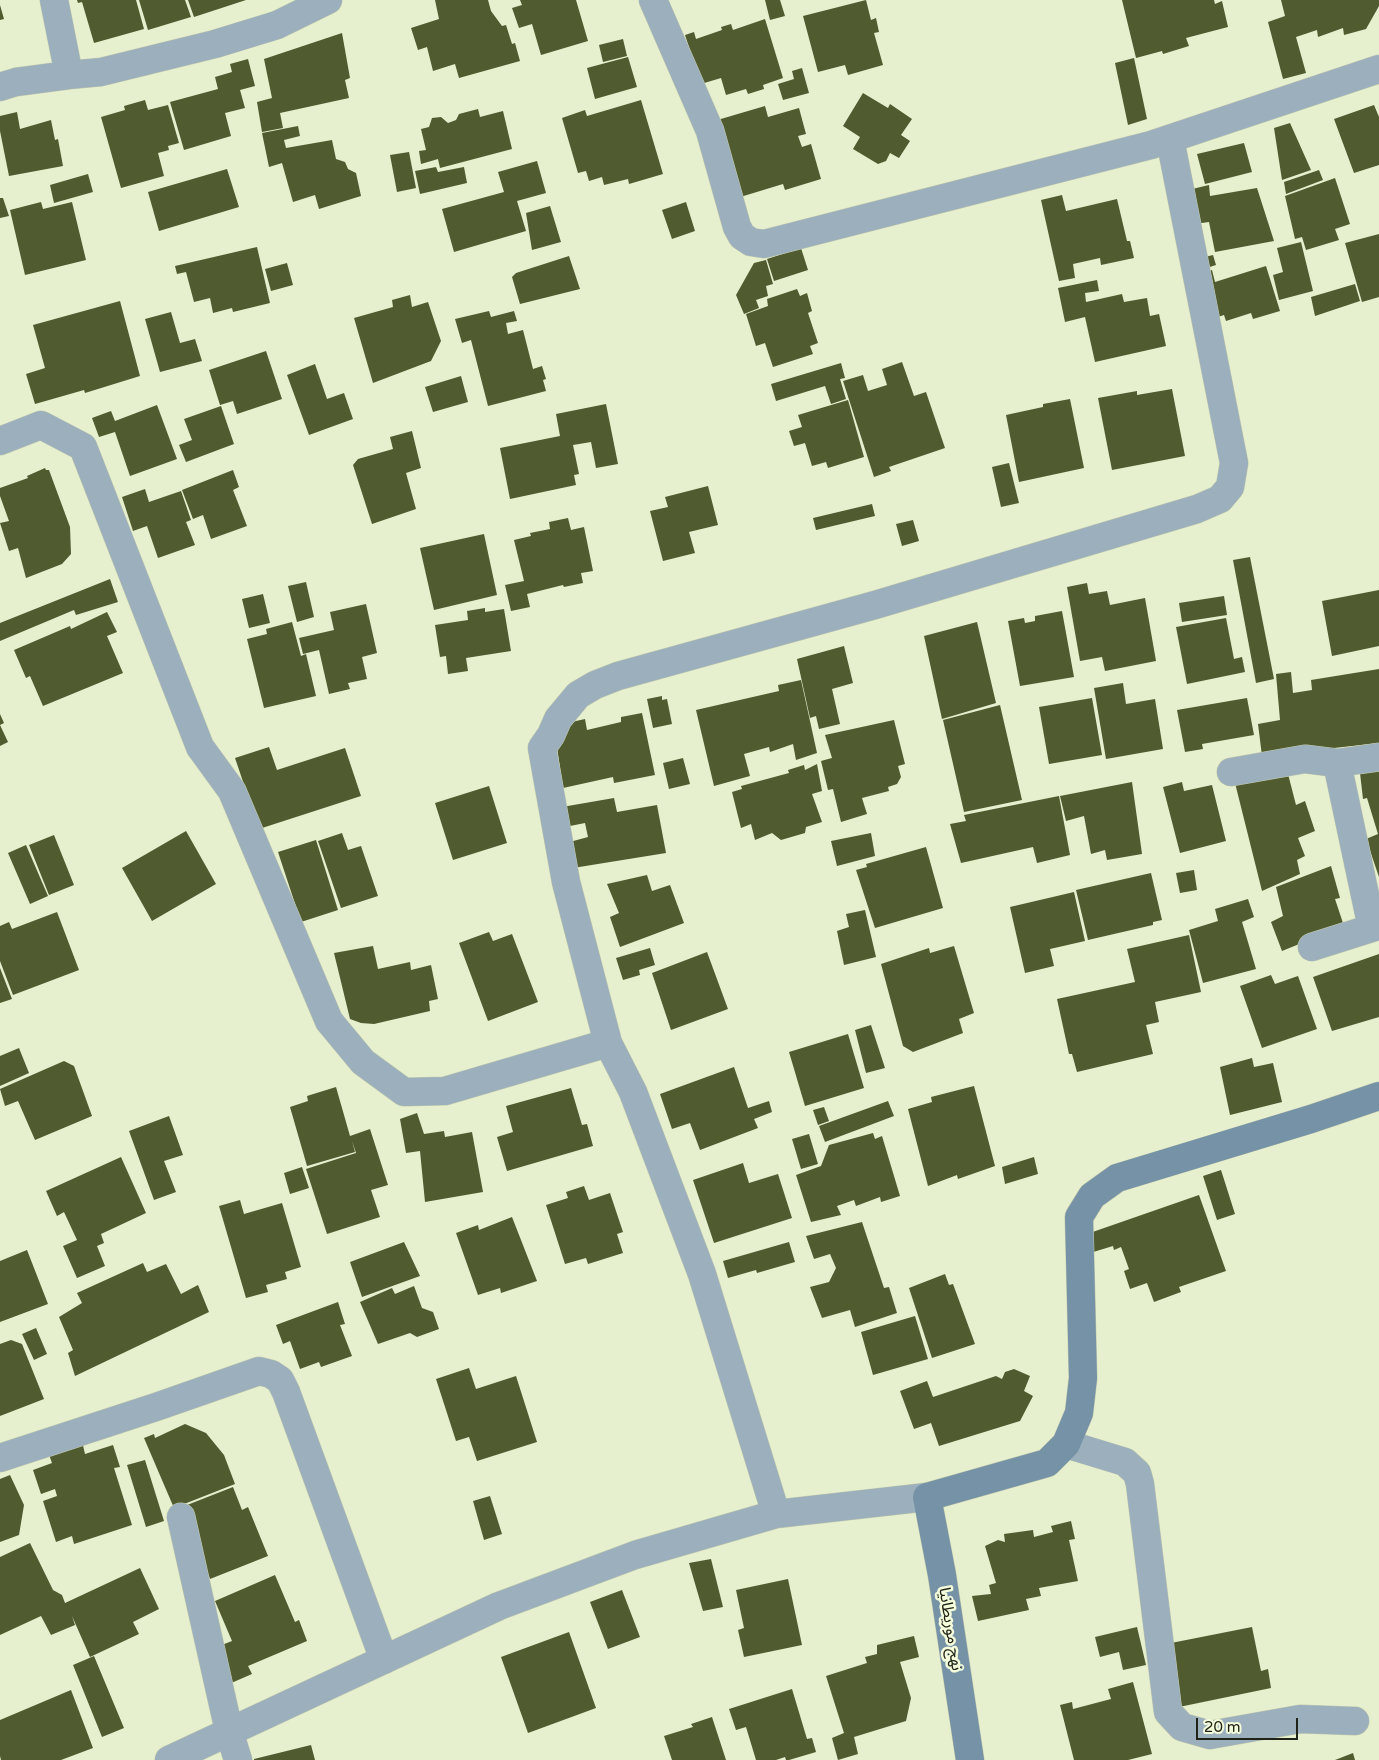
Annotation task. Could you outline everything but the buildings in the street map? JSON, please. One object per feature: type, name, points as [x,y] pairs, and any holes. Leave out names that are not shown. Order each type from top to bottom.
[{"type":"main road","points":[[927,1497],[1048,1462],[1066,1444],[1080,1413],[1084,1378],[1079,1217],[1092,1196],[1117,1178],[1302,1122],[1379,1096]]},
{"type":"main road","name":"نهج موريطانيا","points":[[927,1497],[942,1575],[970,1760]]},
{"type":"street","points":[[54,0],[69,75]]},
{"type":"street","points":[[0,86],[16,82],[101,72],[215,44],[277,25],[328,0]]},
{"type":"street","points":[[653,0],[710,131],[737,227],[742,236],[751,242],[764,244],[1151,146],[1379,69]]},
{"type":"street","points":[[776,1514],[702,1274],[634,1092],[608,1043],[566,882],[542,748],[551,735],[558,719],[578,695],[595,685],[618,676],[875,605],[1197,509],[1220,499],[1230,487],[1234,463],[1170,139]]},
{"type":"street","points":[[0,441],[42,425],[83,447],[200,747],[232,791],[329,1021],[363,1062],[404,1092],[445,1091],[608,1043]]},
{"type":"street","points":[[1231,772],[1305,759],[1336,763],[1379,757]]},
{"type":"street","points":[[1312,947],[1372,928],[1336,763]]},
{"type":"street","points":[[0,1458],[259,1371],[271,1374],[280,1380],[286,1392],[384,1660]]},
{"type":"street","points":[[1066,1444],[1126,1462],[1137,1473],[1140,1484],[1168,1712],[1182,1727],[1210,1735],[1300,1720],[1355,1721]]},
{"type":"street","points":[[169,1760],[499,1606],[626,1559],[776,1514],[927,1497]]},
{"type":"street","points":[[182,1517],[229,1731],[238,1760]]}]
